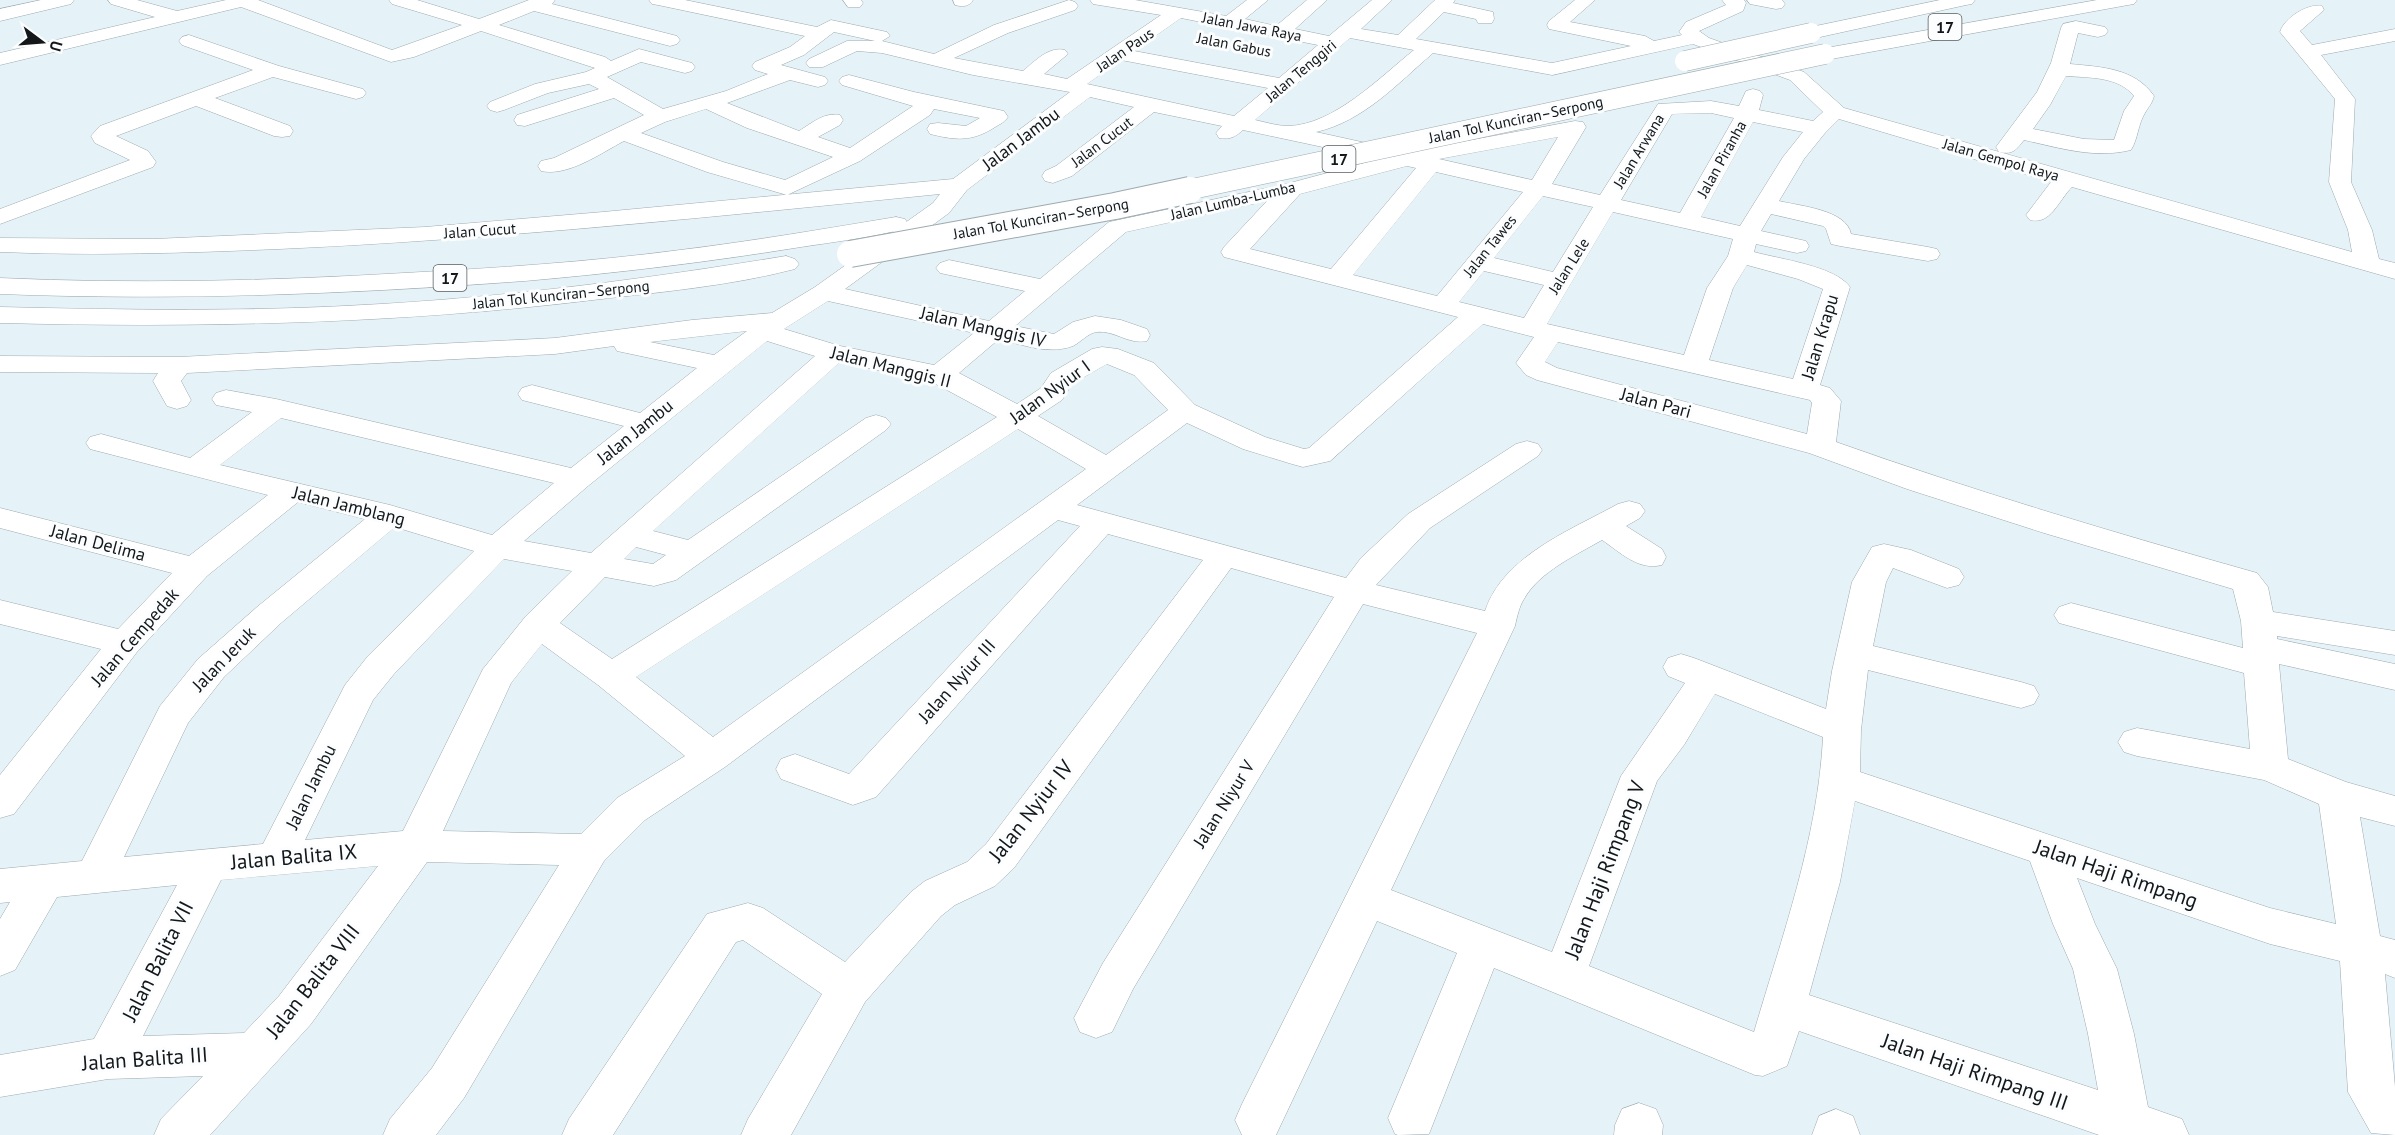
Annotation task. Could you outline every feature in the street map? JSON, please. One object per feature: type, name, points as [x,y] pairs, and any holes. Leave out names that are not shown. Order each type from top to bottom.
[{"type":"main road","points":[[0,15],[22,4],[65,0]]},
{"type":"main road","points":[[117,0],[178,17]]},
{"type":"main road","points":[[0,59],[243,0],[391,56],[407,53],[541,1],[670,40]]},
{"type":"main road","points":[[398,0],[483,24],[598,61],[600,73],[619,91],[661,116]]},
{"type":"main road","name":"Jalan Jawa Raya","points":[[1099,0],[1178,12],[1280,32],[1402,42],[1552,69],[1695,38]]},
{"type":"main road","points":[[1228,22],[1259,0]]},
{"type":"main road","points":[[1280,32],[1318,0]]},
{"type":"main road","name":"Jalan Tenggiri","points":[[1217,141],[1383,0]]},
{"type":"main road","points":[[1586,0],[1556,25],[1620,39],[1668,44]]},
{"type":"main road","points":[[1695,38],[1689,32],[1693,26],[1732,10],[1737,3],[1734,0]]},
{"type":"main road","points":[[1756,0],[1776,4]]},
{"type":"main road","points":[[1839,26],[1926,0]]},
{"type":"main road","name":"17","points":[[1839,26],[1966,0]]},
{"type":"main road","name":"Jalan Tol Kunciran–Serpong","points":[[0,315],[113,318],[322,315],[486,304],[613,291],[850,254],[1115,207],[2065,0]]},
{"type":"main road","points":[[1825,54],[2128,0]]},
{"type":"main road","points":[[665,1],[698,6],[819,33]]},
{"type":"main road","points":[[240,22],[298,3]]},
{"type":"main road","points":[[729,13],[757,3]]},
{"type":"main road","points":[[1402,42],[1443,3],[1481,14],[1486,16],[1485,19]]},
{"type":"main road","points":[[608,45],[643,33],[698,6]]},
{"type":"main road","points":[[549,166],[560,164],[661,116],[707,103],[786,74],[817,72],[859,44],[907,53],[944,56],[1003,29],[1070,6]]},
{"type":"main road","points":[[2315,10],[2291,27],[2290,32],[2345,99],[2340,182],[2360,230],[2367,263]]},
{"type":"main road","name":"Jalan Paus","points":[[1078,88],[1119,54],[1178,12]]},
{"type":"main road","points":[[786,74],[762,66],[797,51],[819,33],[831,26],[836,26],[944,56],[1016,96],[1040,125]]},
{"type":"main road","name":"Jalan Tol Kunciran–Serpong","points":[[1554,89],[1839,26]]},
{"type":"main road","points":[[1996,159],[2052,88],[2065,58],[2070,28],[2098,31]]},
{"type":"main road","points":[[219,29],[198,35],[190,42],[272,70],[356,93]]},
{"type":"main road","name":"Jalan Gabus","points":[[1155,29],[1177,34]]},
{"type":"main road","points":[[2308,52],[2395,35]]},
{"type":"main road","name":"Jalan Gempol Raya","points":[[1695,38],[1797,76],[1808,82],[1836,112],[2067,179],[2092,194],[2395,271]]},
{"type":"main road","points":[[1287,132],[1327,123],[1355,109],[1430,47]]},
{"type":"main road","points":[[407,53],[436,63]]},
{"type":"main road","points":[[907,53],[849,81],[912,98],[972,108],[1016,96],[1078,88],[1149,106],[1287,132],[1687,222],[1743,246],[1797,246]]},
{"type":"main road","points":[[938,129],[970,134],[997,117],[1058,54]]},
{"type":"main road","points":[[1119,54],[1285,85]]},
{"type":"main road","points":[[497,106],[542,88],[600,73],[639,55],[686,68]]},
{"type":"main road","name":"Jalan Gabus","points":[[1288,55],[1313,60]]},
{"type":"main road","points":[[1123,100],[1171,64]]},
{"type":"main road","points":[[2019,132],[2089,146],[2110,148],[2124,145],[2135,111],[2142,104],[2144,96],[2135,83],[2060,69]]},
{"type":"main road","points":[[0,217],[146,162],[140,156],[103,138],[102,136],[115,128],[272,70]]},
{"type":"main road","points":[[1177,112],[1225,74]]},
{"type":"main road","points":[[525,120],[619,91],[673,81],[707,103],[755,123],[852,156]]},
{"type":"main road","name":"Jalan Jambu","points":[[276,858],[358,694],[381,665],[497,547],[719,364],[940,208],[959,185],[1040,125],[1078,88]]},
{"type":"main road","points":[[195,98],[282,131]]},
{"type":"main road","points":[[624,134],[757,183],[784,188],[793,187],[852,156],[923,111],[924,104],[912,98]]},
{"type":"main road","points":[[1750,104],[1817,128]]},
{"type":"main road","name":"Jalan Arwana","points":[[1608,204],[1665,108],[1711,108],[1750,104]]},
{"type":"main road","name":"Jalan Piranha","points":[[1687,222],[1750,104]]},
{"type":"main road","name":"Jalan Cucut","points":[[1056,188],[1064,171],[1149,106]]},
{"type":"main road","points":[[1694,364],[1720,288],[1764,205],[1794,157],[1817,128],[1836,112]]},
{"type":"main road","points":[[802,138],[832,120]]},
{"type":"main road","name":"Jalan Lumba-Lumba","points":[[940,375],[1118,227],[1292,189],[1406,159],[1575,127]]},
{"type":"main road","name":"Jalan Tawes","points":[[1443,305],[1538,188],[1575,127]]},
{"type":"main road","name":"17","points":[[1273,149],[1366,129]]},
{"type":"main road","points":[[1336,280],[1431,164]]},
{"type":"main road","points":[[2038,215],[2053,193],[2067,179]]},
{"type":"main road","points":[[757,183],[785,202]]},
{"type":"main road","points":[[727,209],[757,183]]},
{"type":"main road","name":"Jalan Cucut","points":[[0,245],[75,249],[296,242],[494,231],[959,185]]},
{"type":"main road","points":[[1292,189],[1233,252],[1336,280],[1541,330],[1820,394],[1827,401],[1820,447],[1918,482],[2055,526],[2245,580],[2251,587],[2260,645],[2270,767]]},
{"type":"main road","name":"Jalan Lele","points":[[1541,330],[1560,281],[1608,204]]},
{"type":"main road","points":[[1764,205],[1831,221],[1838,227],[1840,239],[1928,254]]},
{"type":"main road","name":"Jalan Tol Kunciran–Serpong","points":[[0,286],[143,290],[319,285],[453,278],[610,265],[813,238],[963,212]]},
{"type":"main road","points":[[1058,243],[1092,249]]},
{"type":"main road","name":"Jalan Krapu","points":[[1743,246],[1835,284],[1837,287],[1804,390]]},
{"type":"main road","points":[[1476,262],[1560,281]]},
{"type":"main road","points":[[949,268],[1046,288]]},
{"type":"main road","name":"Jalan Manggis IV","points":[[824,292],[996,328],[1055,343],[1064,341],[1094,323],[1137,335]]},
{"type":"main road","name":"Jalan Nyiur I","points":[[611,676],[1016,418],[1052,394],[1061,379],[1102,355],[1118,357],[1144,369],[1185,411],[1254,443],[1303,458],[1319,455],[1478,314]]},
{"type":"main road","points":[[0,364],[179,365],[555,345],[770,326]]},
{"type":"main road","name":"Jalan Manggis II","points":[[770,326],[834,353],[940,375],[1005,409],[1016,418],[1107,468]]},
{"type":"main road","name":"Jalan Pari","points":[[1541,330],[1530,363],[1541,372],[1820,447]]},
{"type":"main road","points":[[623,344],[719,364]]},
{"type":"main road","points":[[416,846],[496,678],[538,624],[629,535],[834,353]]},
{"type":"main road","points":[[177,400],[167,381],[179,365]]},
{"type":"main road","points":[[532,394],[645,423]]},
{"type":"main road","points":[[226,399],[276,408],[577,479]]},
{"type":"main road","points":[[196,468],[276,408]]},
{"type":"main road","points":[[407,1135],[448,1083],[590,850],[632,809],[712,757],[1185,411]]},
{"type":"main road","name":"Jalan Jamblang","points":[[101,443],[390,515],[497,547],[658,574],[876,424]]},
{"type":"main road","name":"Jalan Niyur V","points":[[1096,1018],[1131,956],[1354,591],[1373,566],[1419,521],[1527,450]]},
{"type":"main road","name":"Jalan Cempedak","points":[[0,803],[126,643],[195,568],[291,492]]},
{"type":"main road","points":[[1052,508],[1354,591],[1498,626]]},
{"type":"main road","name":"Jalan Jeruk","points":[[94,877],[173,716],[211,668],[269,615],[390,515]]},
{"type":"main road","name":"Jalan Delima","points":[[0,518],[195,568]]},
{"type":"main road","points":[[1259,1120],[1498,626],[1506,599],[1522,579],[1562,549],[1616,519],[1650,556]]},
{"type":"main road","name":"Jalan Nyiur III","points":[[795,769],[844,788],[853,790],[862,786],[1101,522]]},
{"type":"main road","points":[[629,535],[692,551]]},
{"type":"main road","points":[[1366,898],[1481,946],[1684,1023],[1755,1054],[1763,1056],[1771,1052],[1819,882],[1840,782],[1842,730],[1850,671],[1869,582],[1884,555],[1899,558],[1947,577]]},
{"type":"main road","name":"Jalan Nyiur IV","points":[[765,1135],[849,988],[926,904],[940,893],[981,874],[1000,856],[1223,556]]},
{"type":"main road","points":[[0,612],[126,643]]},
{"type":"main road","points":[[2071,615],[2260,645],[2395,677]]},
{"type":"main road","points":[[538,624],[611,676],[712,757]]},
{"type":"main road","points":[[2260,645],[2395,643]]},
{"type":"main road","points":[[1855,654],[2021,695]]},
{"type":"main road","name":"Jalan Haji Rimpang V","points":[[1564,976],[1640,776],[1671,735],[1695,672],[1842,730]]},
{"type":"main road","points":[[2137,742],[2270,767],[2337,795],[2395,811]]},
{"type":"main road","name":"Jalan Haji Rimpang","points":[[1840,782],[2270,926],[2378,954]]},
{"type":"main road","points":[[2337,795],[2378,954],[2371,1092],[2388,1117],[2395,1120]]},
{"type":"main road","name":"Jalan Balita IX","points":[[0,886],[416,846],[590,850]]},
{"type":"main road","name":"Jalan Balita VIII","points":[[178,1135],[296,1010],[416,846]]},
{"type":"main road","points":[[2046,850],[2074,924],[2095,969],[2111,1034],[2146,1129]]},
{"type":"main road","name":"Jalan Balita VII","points":[[108,1058],[208,865]]},
{"type":"main road","points":[[0,957],[44,882]]},
{"type":"main road","points":[[586,1135],[722,927],[748,921],[849,988]]},
{"type":"main road","points":[[1412,1118],[1481,946]]},
{"type":"main road","name":"Jalan Haji Rimpang III","points":[[1785,1008],[2146,1129]]},
{"type":"main road","name":"Jalan Balita III","points":[[0,1076],[108,1058],[255,1053]]}]
